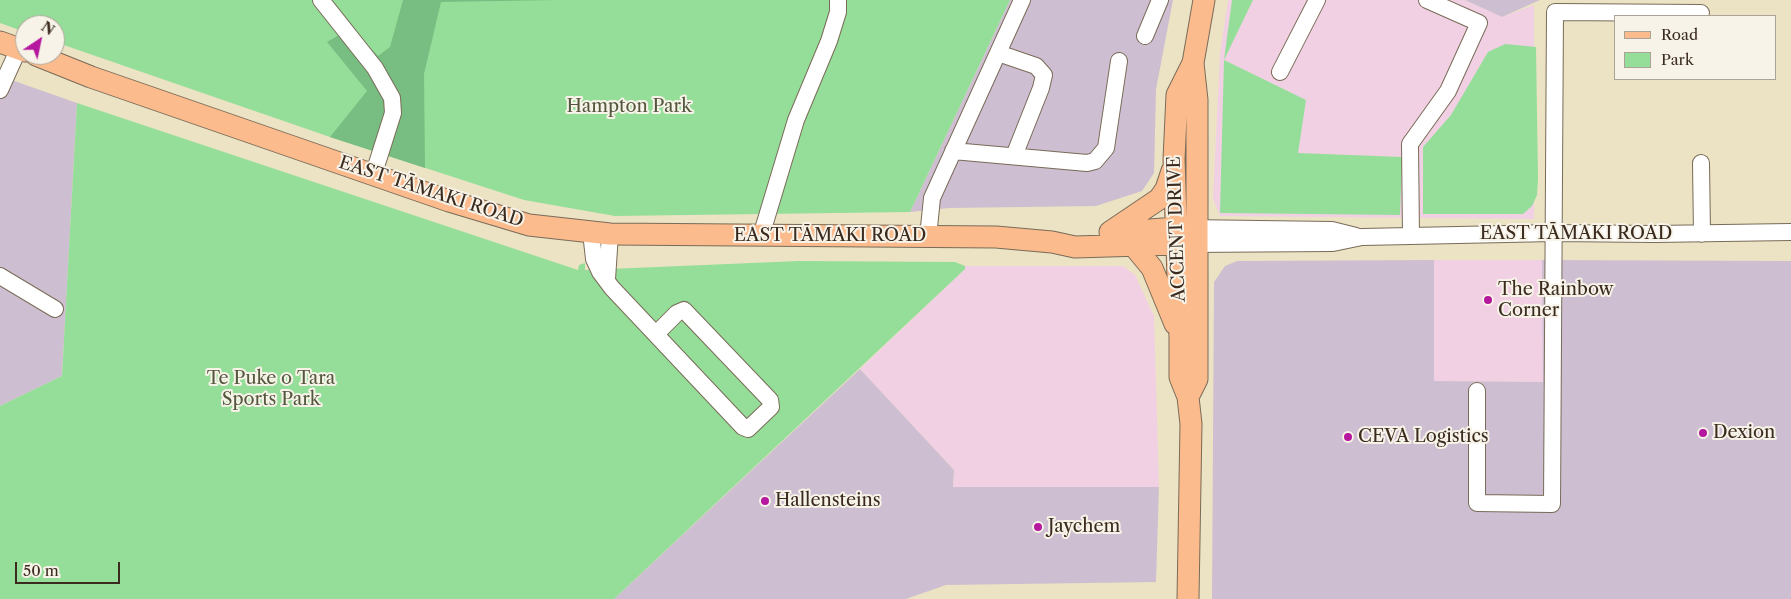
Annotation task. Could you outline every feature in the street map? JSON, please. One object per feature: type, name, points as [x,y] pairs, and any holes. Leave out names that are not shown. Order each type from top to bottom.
[{"type":"main road","name":"ACCENT DRIVE","points":[[1188,599],[1191,424],[1188,397],[1180,377],[1180,338],[1197,100],[1193,64],[1204,0]]},
{"type":"main road","name":"ACCENT DRIVE","points":[[1188,397],[1197,379],[1187,236],[1174,159],[1177,95],[1193,64]]},
{"type":"main road","name":"EAST TĀMAKI ROAD","points":[[61,65],[449,200],[530,225],[600,233],[996,237],[1052,242],[1075,247],[1133,245],[1187,236]]},
{"type":"main road","points":[[1108,234],[1159,199],[1171,177],[1174,159]]},
{"type":"main road","name":"EAST TĀMAKI ROAD","points":[[1052,242],[1076,235],[1187,236]]},
{"type":"main road","points":[[1133,245],[1152,268],[1180,338]]},
{"type":"street","points":[[321,0],[374,68],[392,98],[393,113],[374,173]]},
{"type":"street","points":[[761,236],[796,120],[830,41],[838,12],[838,0]]},
{"type":"street","points":[[928,237],[932,198],[1022,0]]},
{"type":"street","points":[[1145,36],[1160,0]]},
{"type":"street","points":[[1280,72],[1317,0]]},
{"type":"street","points":[[1412,236],[1410,144],[1448,91],[1479,23],[1427,0]]},
{"type":"street","points":[[1477,391],[1477,503],[1552,504],[1555,12],[1701,13]]},
{"type":"street","points":[[998,53],[1036,66],[1044,75],[1041,88],[1014,156]]},
{"type":"street","points":[[0,90],[15,59]]},
{"type":"street","points":[[953,151],[1087,163],[1100,158],[1108,142],[1118,61]]},
{"type":"street","points":[[1702,163],[1702,234]]},
{"type":"street","name":"EAST TĀMAKI ROAD","points":[[1187,236],[1332,230],[1362,237],[1554,233],[1702,234],[1791,232]]},
{"type":"street","points":[[600,233],[594,259],[600,272],[612,288],[745,428],[751,427],[771,407],[770,400],[684,310],[677,313],[656,334]]},
{"type":"street","points":[[0,276],[55,310]]},
{"type":"shaded area","points":[[1010,0],[1173,0],[1156,89],[1154,173],[1142,191],[1096,206],[949,208],[910,212]]},
{"type":"shaded area","points":[[1228,0],[1465,0],[1502,17],[1534,5],[1534,219],[1220,216],[1213,199],[1220,54]]},
{"type":"shaded area","points":[[1465,0],[1540,0],[1502,17]]},
{"type":"shaded area","points":[[0,76],[77,103],[62,376],[0,406]]},
{"type":"shaded area","name":"The Rainbow Corner","points":[[1434,260],[1542,260],[1544,382],[1434,381]]},
{"type":"shaded area","points":[[1434,260],[1434,381],[1543,382],[1542,260],[1791,261],[1791,599],[1212,599],[1214,282],[1225,266],[1237,261]]},
{"type":"shaded area","points":[[965,266],[1123,266],[1135,275],[1154,316],[1159,487],[953,487],[954,470],[860,369],[965,269]]},
{"type":"shaded area","points":[[860,369],[954,470],[953,487],[1159,487],[1156,582],[946,585],[906,599],[614,599]]},
{"type":"green space","name":"Hampton Park","points":[[0,0],[1010,0],[910,212],[615,216],[524,200],[330,137],[65,45],[65,15],[15,15],[15,28],[0,23]]},
{"type":"green space","points":[[403,0],[557,0],[441,2],[424,74],[425,168],[330,137],[367,91],[327,42],[351,28],[378,56],[390,47]]},
{"type":"green space","points":[[1232,0],[1253,0],[1224,60]]},
{"type":"green space","points":[[1505,44],[1536,47],[1538,179],[1537,195],[1532,206],[1523,214],[1423,214],[1423,147],[1451,115],[1488,52]]},
{"type":"green space","points":[[1224,60],[1306,100],[1298,153],[1402,157],[1400,215],[1220,213]]},
{"type":"green space","name":"Te Puke o Tara Sports Park","points":[[77,103],[578,270],[579,265],[585,263],[585,270],[799,261],[955,262],[965,266],[965,269],[614,599],[0,599],[0,406],[62,376]]},
{"type":"place","name":"The Rainbow Corner","points":[[1488,300]]},
{"type":"place","name":"Dexion","points":[[1703,433]]},
{"type":"place","name":"CEVA Logistics","points":[[1348,437]]},
{"type":"place","name":"Hallensteins","points":[[765,501]]},
{"type":"place","name":"Jaychem","points":[[1038,527]]}]
